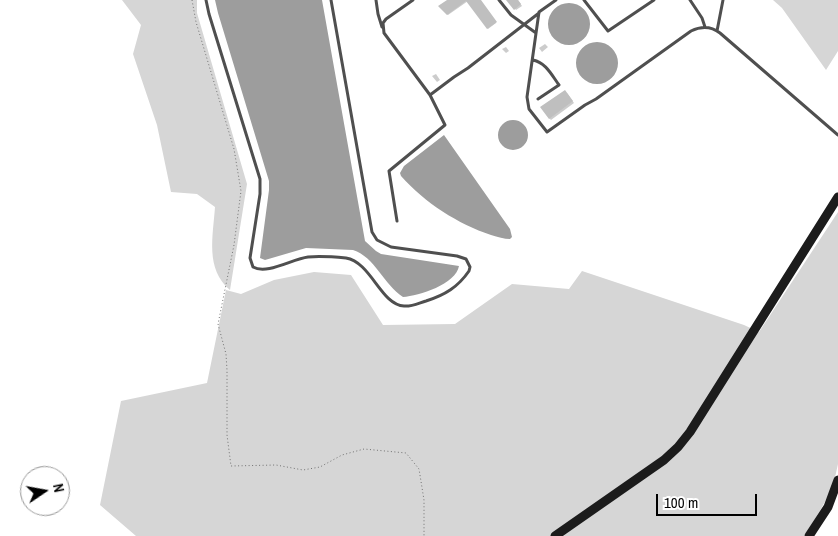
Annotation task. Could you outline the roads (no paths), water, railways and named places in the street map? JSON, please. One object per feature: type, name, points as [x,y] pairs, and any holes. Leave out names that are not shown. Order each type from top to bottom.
[{"type":"street","points":[[555,536],[664,460],[678,447],[703,411],[838,197]]},
{"type":"street","points":[[809,536],[828,507],[838,480]]},
{"type":"lane","points":[[206,0],[261,187],[250,258],[253,267],[268,269],[308,257],[354,260],[389,298],[398,305],[412,306],[443,296],[469,271],[470,267],[466,259],[457,256],[391,247],[378,240],[372,232],[331,0]]},
{"type":"lane","points":[[376,0],[379,20],[384,33],[390,44],[430,95],[444,125],[389,171],[397,221]]},
{"type":"lane","points":[[383,28],[386,19],[413,0]]},
{"type":"lane","points":[[499,0],[511,14],[536,33]]},
{"type":"lane","points":[[430,95],[556,0]]},
{"type":"lane","points":[[584,0],[608,31],[654,0]]},
{"type":"lane","points":[[690,0],[702,18],[704,27]]},
{"type":"lane","points":[[717,30],[723,0]]},
{"type":"lane","points":[[539,12],[527,97],[528,105],[535,118],[547,132],[690,31],[704,27],[717,30],[838,135]]},
{"type":"lane","points":[[533,60],[543,64],[559,85],[538,99]]}]
